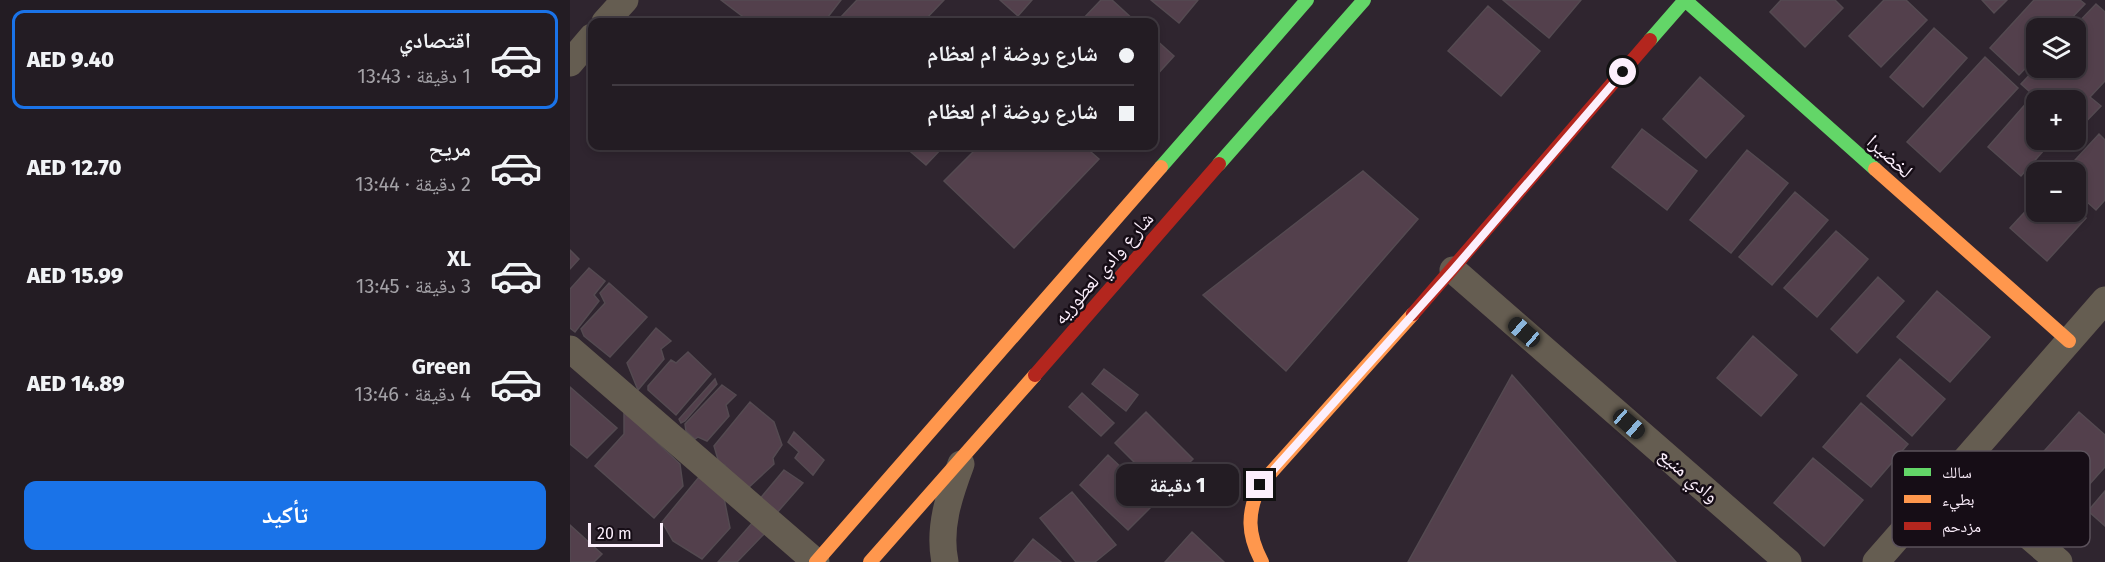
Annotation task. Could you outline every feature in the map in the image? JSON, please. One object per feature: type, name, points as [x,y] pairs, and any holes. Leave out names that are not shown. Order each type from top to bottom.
[{"type":"street","points":[[609,18],[625,0]]},
{"type":"street","name":"شارع وادي لعطوريه","points":[[816,562],[1307,0]]},
{"type":"street","name":"شارع وادي لعطوريه","points":[[870,562],[1364,0]]},
{"type":"street","points":[[1262,562],[1254,548],[1248,527],[1250,505],[1260,485],[1453,270],[1685,0]]},
{"type":"street","name":"لخضيرا","points":[[1685,0],[2069,341]]},
{"type":"street","points":[[570,63],[588,43]]},
{"type":"street","name":"وادي منيع","points":[[1453,270],[1788,562]]},
{"type":"street","points":[[1972,451],[2105,300]]},
{"type":"street","points":[[570,349],[816,562]]},
{"type":"street","points":[[945,562],[943,538],[945,515],[951,490],[965,454]]},
{"type":"street","points":[[1876,562],[1892,544]]},
{"type":"street","points":[[2042,547],[2059,562]]},
{"type":"building","points":[[721,0],[841,0],[827,18],[745,18]]},
{"type":"building","points":[[857,0],[944,0],[927,18],[841,17]]},
{"type":"building","points":[[1000,0],[1032,0],[1018,16]]},
{"type":"building","points":[[1101,0],[1112,0],[1132,18],[1084,18]]},
{"type":"building","points":[[1151,0],[1198,0],[1179,23]]},
{"type":"building","points":[[1503,0],[1581,0],[1549,38]]},
{"type":"building","points":[[1781,0],[1835,0],[1843,8],[1805,47],[1770,12]]},
{"type":"building","points":[[1884,0],[1906,0],[1927,20],[1881,67],[1849,36]]},
{"type":"building","points":[[1982,0],[2007,0],[1994,13]]},
{"type":"building","points":[[2034,0],[2080,0],[2085,4],[2072,18],[2026,18],[2026,68],[2019,75],[1990,48]]},
{"type":"building","points":[[2096,4],[2105,12],[2105,81],[2090,97],[2101,106],[2086,122],[2086,90],[2028,90],[2021,84],[2027,78],[2086,78],[2086,18],[2083,18]]},
{"type":"building","points":[[1488,6],[1540,51],[1501,96],[1448,51]]},
{"type":"building","points":[[1934,28],[1967,58],[1923,107],[1890,77]]},
{"type":"building","points":[[1158,42],[1174,56],[1158,74]]},
{"type":"building","points":[[1985,57],[2018,88],[1940,172],[1907,142]]},
{"type":"building","points":[[1700,77],[1744,116],[1706,158],[1663,119]]},
{"type":"building","points":[[2026,103],[2026,150],[2044,150],[2033,162],[2026,162],[2026,170],[2021,176],[1988,147]]},
{"type":"building","points":[[1642,129],[1697,171],[1667,210],[1612,167]]},
{"type":"building","points":[[2099,134],[2105,140],[2105,200],[2096,210],[2086,201],[2086,162],[2073,162]]},
{"type":"building","points":[[909,150],[940,150],[926,165]]},
{"type":"building","points":[[975,150],[1089,150],[1099,159],[1014,248],[944,181]]},
{"type":"building","points":[[1747,150],[1788,183],[1731,253],[1690,220]]},
{"type":"building","points":[[1363,171],[1418,219],[1286,371],[1203,295]]},
{"type":"building","points":[[1795,192],[1828,220],[1772,285],[1739,257]]},
{"type":"building","points":[[2026,211],[2026,222],[2082,222],[2047,261],[2010,228]]},
{"type":"building","points":[[1836,231],[1868,259],[1817,317],[1784,288]]},
{"type":"building","points":[[570,250],[579,259],[570,269]]},
{"type":"building","points":[[589,268],[605,281],[594,295],[599,301],[575,332],[570,328],[570,289]]},
{"type":"building","points":[[1878,277],[1904,301],[1857,353],[1831,329]]},
{"type":"building","points":[[609,283],[647,317],[610,357],[584,336],[581,329],[605,303],[600,293]]},
{"type":"building","points":[[1937,291],[1990,337],[1950,382],[1897,337]]},
{"type":"building","points":[[656,328],[671,341],[661,349],[664,359],[638,390],[627,363]]},
{"type":"building","points":[[1753,336],[1797,375],[1761,416],[1717,378]]},
{"type":"building","points":[[688,352],[711,374],[676,415],[648,390],[648,386],[671,360],[676,363]]},
{"type":"building","points":[[1900,359],[1945,399],[1912,436],[1867,396]]},
{"type":"building","points":[[1104,369],[1138,395],[1126,411],[1092,384]]},
{"type":"building","points":[[1512,375],[1676,562],[1408,562]]},
{"type":"building","points":[[715,379],[717,384],[681,423],[679,419]]},
{"type":"building","points":[[722,385],[736,395],[726,405],[729,416],[707,441],[698,437],[695,439],[686,431],[685,424]]},
{"type":"building","points":[[570,387],[617,428],[587,458],[570,444]]},
{"type":"building","points":[[1082,393],[1114,423],[1101,436],[1069,407]]},
{"type":"building","points":[[750,402],[774,422],[782,445],[773,458],[774,464],[748,488],[728,474],[725,465],[719,463],[714,446]]},
{"type":"building","points":[[1861,403],[1908,444],[1902,451],[1892,451],[1892,463],[1871,487],[1823,447]]},
{"type":"building","points":[[624,411],[680,464],[683,486],[654,518],[595,466],[624,434]]},
{"type":"building","points":[[1146,412],[1193,459],[1162,490],[1115,443]]},
{"type":"building","points":[[2079,412],[2105,435],[2105,467],[2090,484],[2090,451],[2044,451]]},
{"type":"building","points":[[794,432],[824,460],[813,475],[795,458],[799,452],[788,442]]},
{"type":"building","points":[[1108,455],[1157,501],[1128,530],[1080,485]]},
{"type":"building","points":[[1813,458],[1863,500],[1824,546],[1774,503]]},
{"type":"building","points":[[784,470],[803,483],[775,515],[758,501]]},
{"type":"building","points":[[699,477],[724,498],[730,528],[702,559],[673,541],[662,522]]},
{"type":"building","points":[[2105,491],[2105,526],[2090,513],[2090,509]]},
{"type":"building","points":[[1072,492],[1116,545],[1095,562],[1076,562],[1040,518]]},
{"type":"building","points":[[753,522],[765,533],[737,562],[718,562]]},
{"type":"building","points":[[570,525],[602,554],[594,562],[570,562]]},
{"type":"building","points":[[1192,532],[1224,562],[1165,562]]},
{"type":"building","points":[[1033,539],[1061,562],[1014,562]]},
{"type":"traffic: fast","points":[[1161,167],[1307,0]]},
{"type":"traffic: fast","points":[[1219,164],[1364,0]]},
{"type":"traffic: fast","points":[[1650,40],[1685,0],[1875,169]]},
{"type":"traffic: slow","points":[[816,562],[1161,167]]},
{"type":"traffic: slow","points":[[1875,169],[2069,341]]},
{"type":"traffic: slow","points":[[1262,562],[1250,524],[1253,505],[1260,485],[1413,314]]},
{"type":"traffic: slow","points":[[870,562],[1035,375]]},
{"type":"traffic: jam","points":[[1413,314],[1650,40]]},
{"type":"traffic: jam","points":[[1035,375],[1219,164]]},
{"type":"route","points":[[1260,485],[1453,270],[1623,72]]}]
